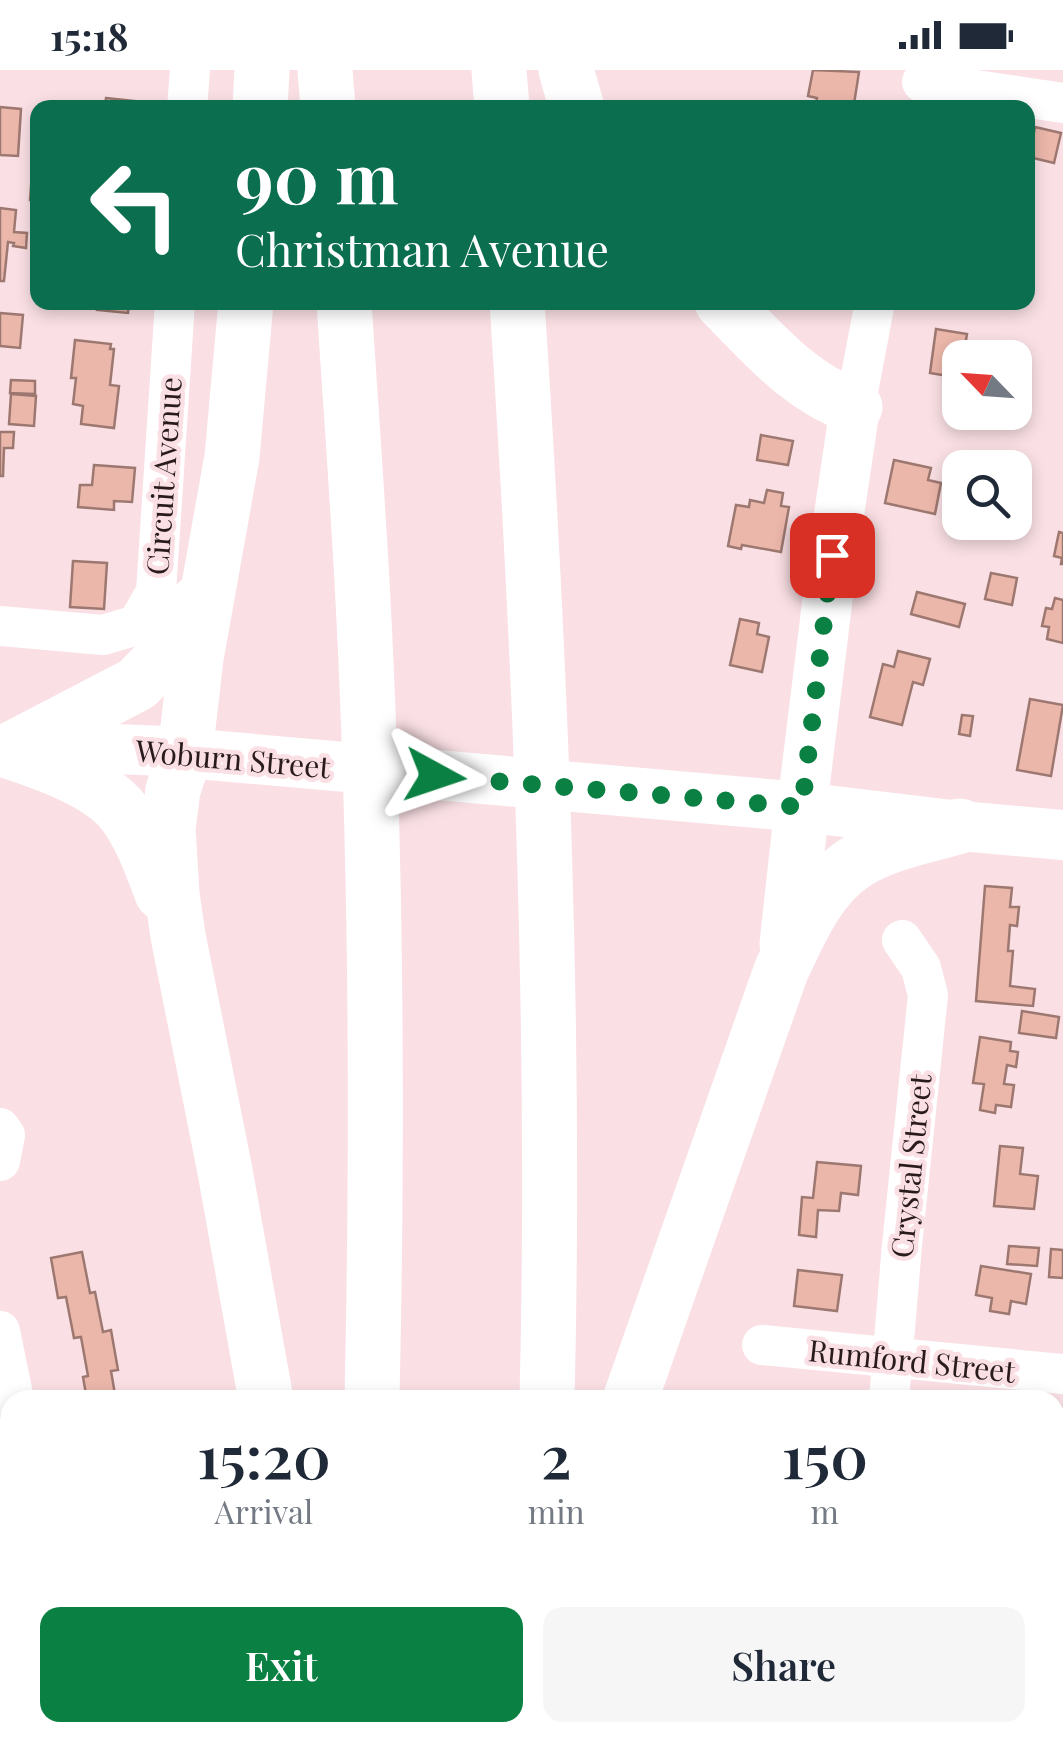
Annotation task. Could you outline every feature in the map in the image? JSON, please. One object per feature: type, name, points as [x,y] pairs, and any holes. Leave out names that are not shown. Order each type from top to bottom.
[{"type":"highway","points":[[260,100],[262,70]]},
{"type":"highway","points":[[324,70],[327,100]]},
{"type":"highway","points":[[499,70],[501,100]]},
{"type":"highway","points":[[566,70],[575,100]]},
{"type":"highway","points":[[245,310],[232,457],[196,658],[185,753],[173,790],[168,828],[178,936],[264,1390]]},
{"type":"highway","points":[[345,310],[362,583],[371,815],[376,1155],[372,1390]]},
{"type":"highway","points":[[518,310],[534,560],[545,832],[549,1084],[546,1390]]},
{"type":"highway","points":[[730,310],[800,378],[831,398],[855,407]]},
{"type":"highway","points":[[4,751],[138,684],[169,651],[193,614],[214,555]]},
{"type":"highway","points":[[4,751],[40,761],[84,781],[120,808],[147,852],[178,936]]},
{"type":"highway","points":[[782,971],[802,807]]},
{"type":"highway","points":[[634,1390],[782,971],[809,915],[833,881],[854,863],[874,852],[960,826]]},
{"type":"main road","points":[[802,807],[832,555],[855,407]]},
{"type":"main road","name":"Woburn Street","points":[[4,751],[94,748],[185,753],[802,807],[1063,835]]},
{"type":"street","points":[[187,100],[189,70]]},
{"type":"street","points":[[920,86],[1063,103]]},
{"type":"street","name":"Circuit Avenue","points":[[0,626],[104,635],[137,625],[156,592],[174,310]]},
{"type":"street","points":[[855,407],[873,310]]},
{"type":"street","name":"Crystal Street","points":[[890,1390],[928,995],[922,968],[902,940]]},
{"type":"street","points":[[0,1128],[5,1136],[0,1161]]},
{"type":"street","points":[[0,1331],[12,1390]]},
{"type":"street","name":"Rumford Street","points":[[762,1344],[1063,1374]]},
{"type":"building","points":[[813,70],[859,72],[855,100],[817,100],[808,96]]},
{"type":"building","points":[[0,107],[21,109],[18,156],[0,155]]},
{"type":"building","points":[[1035,127],[1061,133],[1054,163],[1035,158]]},
{"type":"building","points":[[0,208],[16,210],[14,232],[27,233],[26,248],[8,242],[4,281],[0,281]]},
{"type":"building","points":[[0,313],[23,315],[20,348],[0,346]]},
{"type":"building","points":[[936,329],[967,334],[966,340],[942,340],[942,375],[930,373]]},
{"type":"building","points":[[75,340],[111,344],[110,349],[114,349],[110,385],[119,386],[114,428],[81,424],[83,406],[73,404],[76,378],[71,378]]},
{"type":"building","points":[[11,380],[35,381],[35,394],[10,393]]},
{"type":"building","points":[[11,394],[36,396],[34,426],[9,424]]},
{"type":"building","points":[[0,432],[14,432],[13,448],[4,448],[3,476],[0,476]]},
{"type":"building","points":[[761,435],[793,441],[788,465],[757,460]]},
{"type":"building","points":[[894,460],[931,468],[928,480],[941,483],[935,514],[885,503]]},
{"type":"building","points":[[94,465],[135,468],[132,502],[114,501],[114,510],[78,507],[80,485],[92,485]]},
{"type":"building","points":[[767,490],[783,493],[781,506],[789,507],[781,552],[728,546],[736,505],[749,507],[750,500],[764,503]]},
{"type":"building","points":[[1059,532],[1063,533],[1063,564],[1062,558],[1054,556]]},
{"type":"building","points":[[73,561],[107,563],[104,609],[70,607]]},
{"type":"building","points":[[991,573],[1017,578],[1012,605],[985,599]]},
{"type":"building","points":[[917,592],[965,604],[959,627],[911,614]]},
{"type":"building","points":[[1055,598],[1063,600],[1063,643],[1047,639],[1049,627],[1042,626],[1046,608],[1052,609]]},
{"type":"building","points":[[740,619],[759,623],[757,634],[769,637],[762,672],[730,665]]},
{"type":"building","points":[[898,651],[930,659],[923,685],[913,682],[902,725],[870,717],[883,664],[894,667]]},
{"type":"building","points":[[1030,699],[1063,705],[1051,776],[1017,770]]},
{"type":"building","points":[[962,715],[973,716],[970,736],[959,734]]},
{"type":"building","points":[[985,886],[1012,888],[1010,907],[1019,907],[1017,926],[1010,925],[1010,986],[1035,989],[1033,1006],[976,1001]]},
{"type":"building","points":[[1022,1011],[1059,1017],[1056,1038],[1019,1033]]},
{"type":"building","points":[[980,1037],[1011,1042],[1010,1051],[1018,1052],[1016,1067],[1007,1065],[1004,1084],[1014,1085],[1011,1107],[996,1105],[995,1113],[980,1110],[984,1084],[973,1083]]},
{"type":"building","points":[[1000,1146],[1023,1148],[1020,1174],[1038,1176],[1034,1209],[994,1206]]},
{"type":"building","points":[[817,1162],[861,1166],[858,1195],[841,1193],[839,1211],[818,1210],[816,1237],[799,1235],[802,1197],[813,1198]]},
{"type":"building","points":[[1009,1246],[1039,1248],[1037,1266],[1007,1264]]},
{"type":"building","points":[[1051,1249],[1063,1250],[1063,1278],[1049,1277]]},
{"type":"building","points":[[82,1252],[103,1332],[111,1330],[118,1370],[111,1371],[114,1390],[85,1390],[83,1377],[88,1376],[81,1337],[74,1338],[66,1297],[58,1298],[51,1258]]},
{"type":"building","points":[[981,1266],[1031,1274],[1026,1304],[1011,1301],[1009,1314],[990,1311],[992,1298],[976,1295]]},
{"type":"building","points":[[798,1270],[842,1275],[837,1311],[794,1306]]},
{"type":"route","points":[[435,776],[802,807],[832,555]]}]
